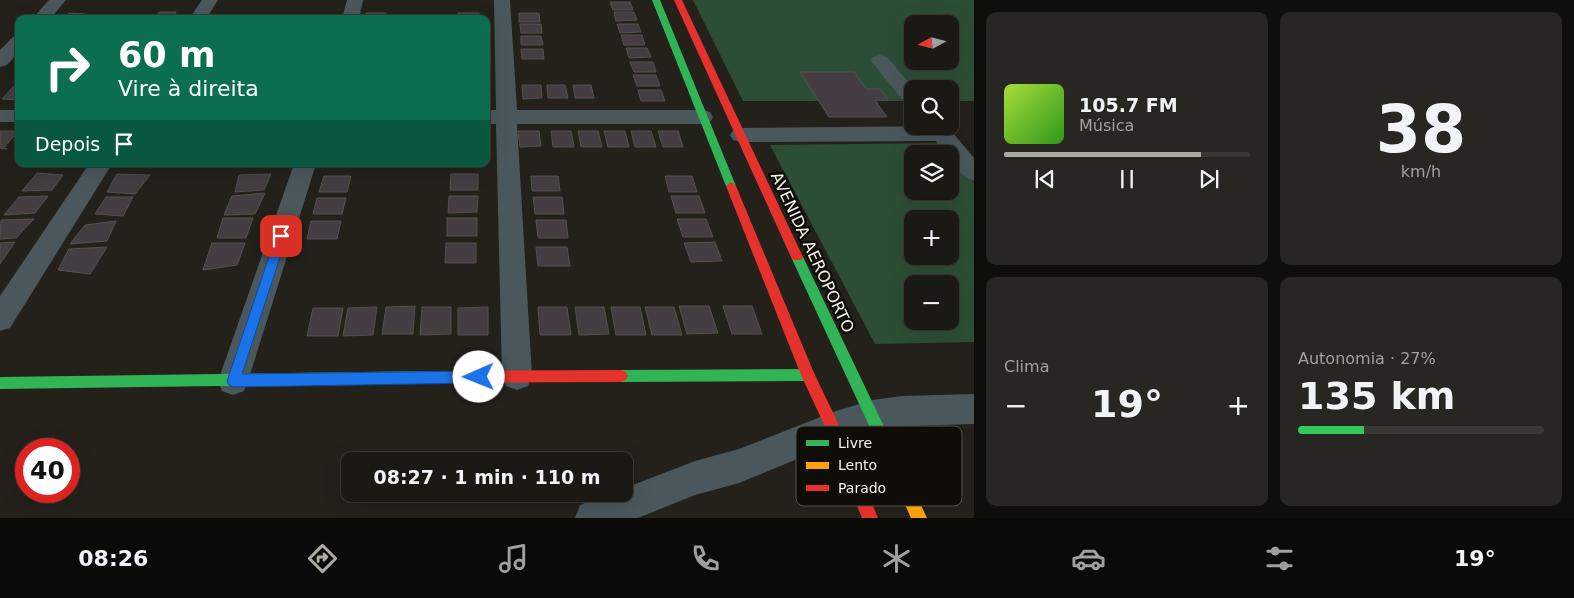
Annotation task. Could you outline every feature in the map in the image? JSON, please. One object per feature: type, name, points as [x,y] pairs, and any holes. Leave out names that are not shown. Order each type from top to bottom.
[{"type":"street","points":[[44,15],[58,0]]},
{"type":"street","points":[[200,15],[210,0]]},
{"type":"street","points":[[351,15],[355,0]]},
{"type":"street","points":[[502,0],[496,117],[517,376]]},
{"type":"street","points":[[656,0],[808,375],[833,426]]},
{"type":"street","name":"AVENIDA AEROPORTO","points":[[678,0],[877,426]]},
{"type":"street","points":[[0,61],[15,45]]},
{"type":"street","points":[[880,61],[904,90]]},
{"type":"street","points":[[0,116],[15,116]]},
{"type":"street","points":[[496,117],[703,117]]},
{"type":"street","points":[[741,135],[904,131]]},
{"type":"street","points":[[942,135],[974,173]]},
{"type":"street","points":[[0,319],[99,167]]},
{"type":"street","points":[[233,381],[304,167]]},
{"type":"street","points":[[0,384],[517,376],[808,375]]},
{"type":"street","points":[[840,426],[872,416],[902,411],[974,409]]},
{"type":"street","points":[[593,518],[695,478],[739,466],[796,443]]},
{"type":"street","points":[[865,506],[870,518]]},
{"type":"street","name":"AVENIDA AEROPORTO","points":[[913,506],[919,518]]},
{"type":"green space","points":[[693,0],[974,0],[974,101],[959,101],[959,80],[904,80],[904,101],[743,101]]},
{"type":"green space","points":[[940,143],[942,145],[904,145],[904,200],[959,200],[959,165],[974,183],[974,342],[875,344],[770,145]]},
{"type":"building","points":[[610,2],[630,2],[633,10],[613,10]]},
{"type":"building","points":[[159,12],[176,12],[175,15],[156,15]]},
{"type":"building","points":[[614,12],[634,12],[637,20],[616,21]]},
{"type":"building","points":[[69,13],[85,14],[84,15],[66,15]]},
{"type":"building","points":[[366,13],[386,13],[386,15],[366,15]]},
{"type":"building","points":[[458,13],[479,13],[479,15],[458,15]]},
{"type":"building","points":[[519,13],[539,13],[540,22],[519,22]]},
{"type":"building","points":[[520,24],[541,24],[542,33],[521,33]]},
{"type":"building","points":[[617,24],[638,24],[641,32],[620,33]]},
{"type":"building","points":[[621,35],[642,35],[645,45],[624,45]]},
{"type":"building","points":[[521,36],[541,36],[543,45],[521,45]]},
{"type":"building","points":[[626,48],[647,48],[651,57],[629,58]]},
{"type":"building","points":[[521,49],[543,49],[544,59],[522,59]]},
{"type":"building","points":[[630,62],[653,62],[656,72],[634,72]]},
{"type":"building","points":[[800,72],[854,72],[866,89],[880,89],[888,100],[875,100],[887,117],[829,117]]},
{"type":"building","points":[[633,75],[656,75],[660,86],[637,86]]},
{"type":"building","points":[[15,85],[15,100],[2,99]]},
{"type":"building","points":[[522,85],[541,85],[542,98],[523,99]]},
{"type":"building","points":[[547,85],[565,85],[568,98],[548,98]]},
{"type":"building","points":[[573,85],[591,85],[594,98],[575,98]]},
{"type":"building","points":[[638,90],[661,90],[665,101],[641,101]]},
{"type":"building","points":[[0,131],[15,131],[15,135],[4,148],[7,149],[0,148]]},
{"type":"building","points":[[518,131],[539,131],[541,146],[520,147]]},
{"type":"building","points":[[551,131],[571,131],[574,147],[553,147]]},
{"type":"building","points":[[578,131],[598,131],[602,147],[581,147]]},
{"type":"building","points":[[604,131],[625,131],[629,147],[608,147]]},
{"type":"building","points":[[631,131],[651,131],[656,147],[635,147]]},
{"type":"building","points":[[658,131],[678,131],[683,147],[663,147]]},
{"type":"building","points":[[37,173],[63,175],[52,190],[22,191]]},
{"type":"building","points":[[117,174],[150,175],[135,194],[107,192]]},
{"type":"building","points":[[271,174],[264,190],[235,192],[239,175]]},
{"type":"building","points":[[451,174],[478,174],[478,190],[450,190]]},
{"type":"building","points":[[324,176],[351,176],[347,192],[319,192]]},
{"type":"building","points":[[531,176],[558,176],[560,191],[532,191]]},
{"type":"building","points":[[665,176],[692,176],[697,192],[669,192]]},
{"type":"building","points":[[265,193],[255,214],[224,215],[232,196]]},
{"type":"building","points":[[48,196],[35,213],[4,215],[19,197]]},
{"type":"building","points":[[449,196],[478,196],[477,212],[448,213]]},
{"type":"building","points":[[671,196],[699,196],[705,213],[676,213]]},
{"type":"building","points":[[106,197],[133,197],[123,216],[95,214]]},
{"type":"building","points":[[533,197],[562,197],[564,214],[535,214]]},
{"type":"building","points":[[317,198],[346,198],[342,214],[313,214]]},
{"type":"building","points":[[223,218],[253,218],[246,238],[217,238]]},
{"type":"building","points":[[447,218],[477,218],[477,236],[447,236]]},
{"type":"building","points":[[34,219],[16,238],[0,239],[1,220]]},
{"type":"building","points":[[677,219],[706,219],[713,237],[683,237]]},
{"type":"building","points":[[536,220],[566,220],[568,238],[538,238]]},
{"type":"building","points":[[116,221],[107,241],[70,244],[85,225]]},
{"type":"building","points":[[311,221],[341,221],[337,239],[307,239]]},
{"type":"building","points":[[15,242],[0,264],[0,243]]},
{"type":"building","points":[[715,242],[722,261],[691,262],[684,243]]},
{"type":"building","points":[[212,243],[245,243],[237,265],[203,270]]},
{"type":"building","points":[[446,243],[476,243],[476,263],[445,263]]},
{"type":"building","points":[[107,247],[90,274],[58,270],[69,249]]},
{"type":"building","points":[[536,247],[567,247],[570,266],[538,266]]},
{"type":"building","points":[[415,306],[413,334],[382,334],[386,307]]},
{"type":"building","points":[[679,306],[709,306],[718,333],[687,334]]},
{"type":"building","points":[[723,306],[752,306],[762,334],[732,334]]},
{"type":"building","points":[[377,307],[373,335],[343,336],[348,308]]},
{"type":"building","points":[[422,307],[451,307],[451,334],[420,335]]},
{"type":"building","points":[[488,307],[488,335],[458,335],[458,308]]},
{"type":"building","points":[[538,307],[567,307],[571,335],[540,335]]},
{"type":"building","points":[[575,307],[604,307],[609,334],[579,335]]},
{"type":"building","points":[[611,307],[640,307],[646,335],[616,335]]},
{"type":"building","points":[[645,307],[674,307],[682,335],[652,335]]},
{"type":"building","points":[[313,308],[343,308],[338,336],[307,336]]},
{"type":"traffic: fast","points":[[656,0],[731,186]]},
{"type":"traffic: fast","points":[[797,257],[876,426]]},
{"type":"traffic: fast","points":[[621,376],[808,375]]},
{"type":"traffic: fast","points":[[0,383],[432,377]]},
{"type":"traffic: slow","points":[[913,506],[919,518]]},
{"type":"traffic: jam","points":[[678,0],[797,257]]},
{"type":"traffic: jam","points":[[731,186],[808,375],[832,426]]},
{"type":"traffic: jam","points":[[432,377],[621,376]]},
{"type":"traffic: jam","points":[[865,506],[870,518]]},
{"type":"route","points":[[281,236],[233,381],[479,377]]}]
